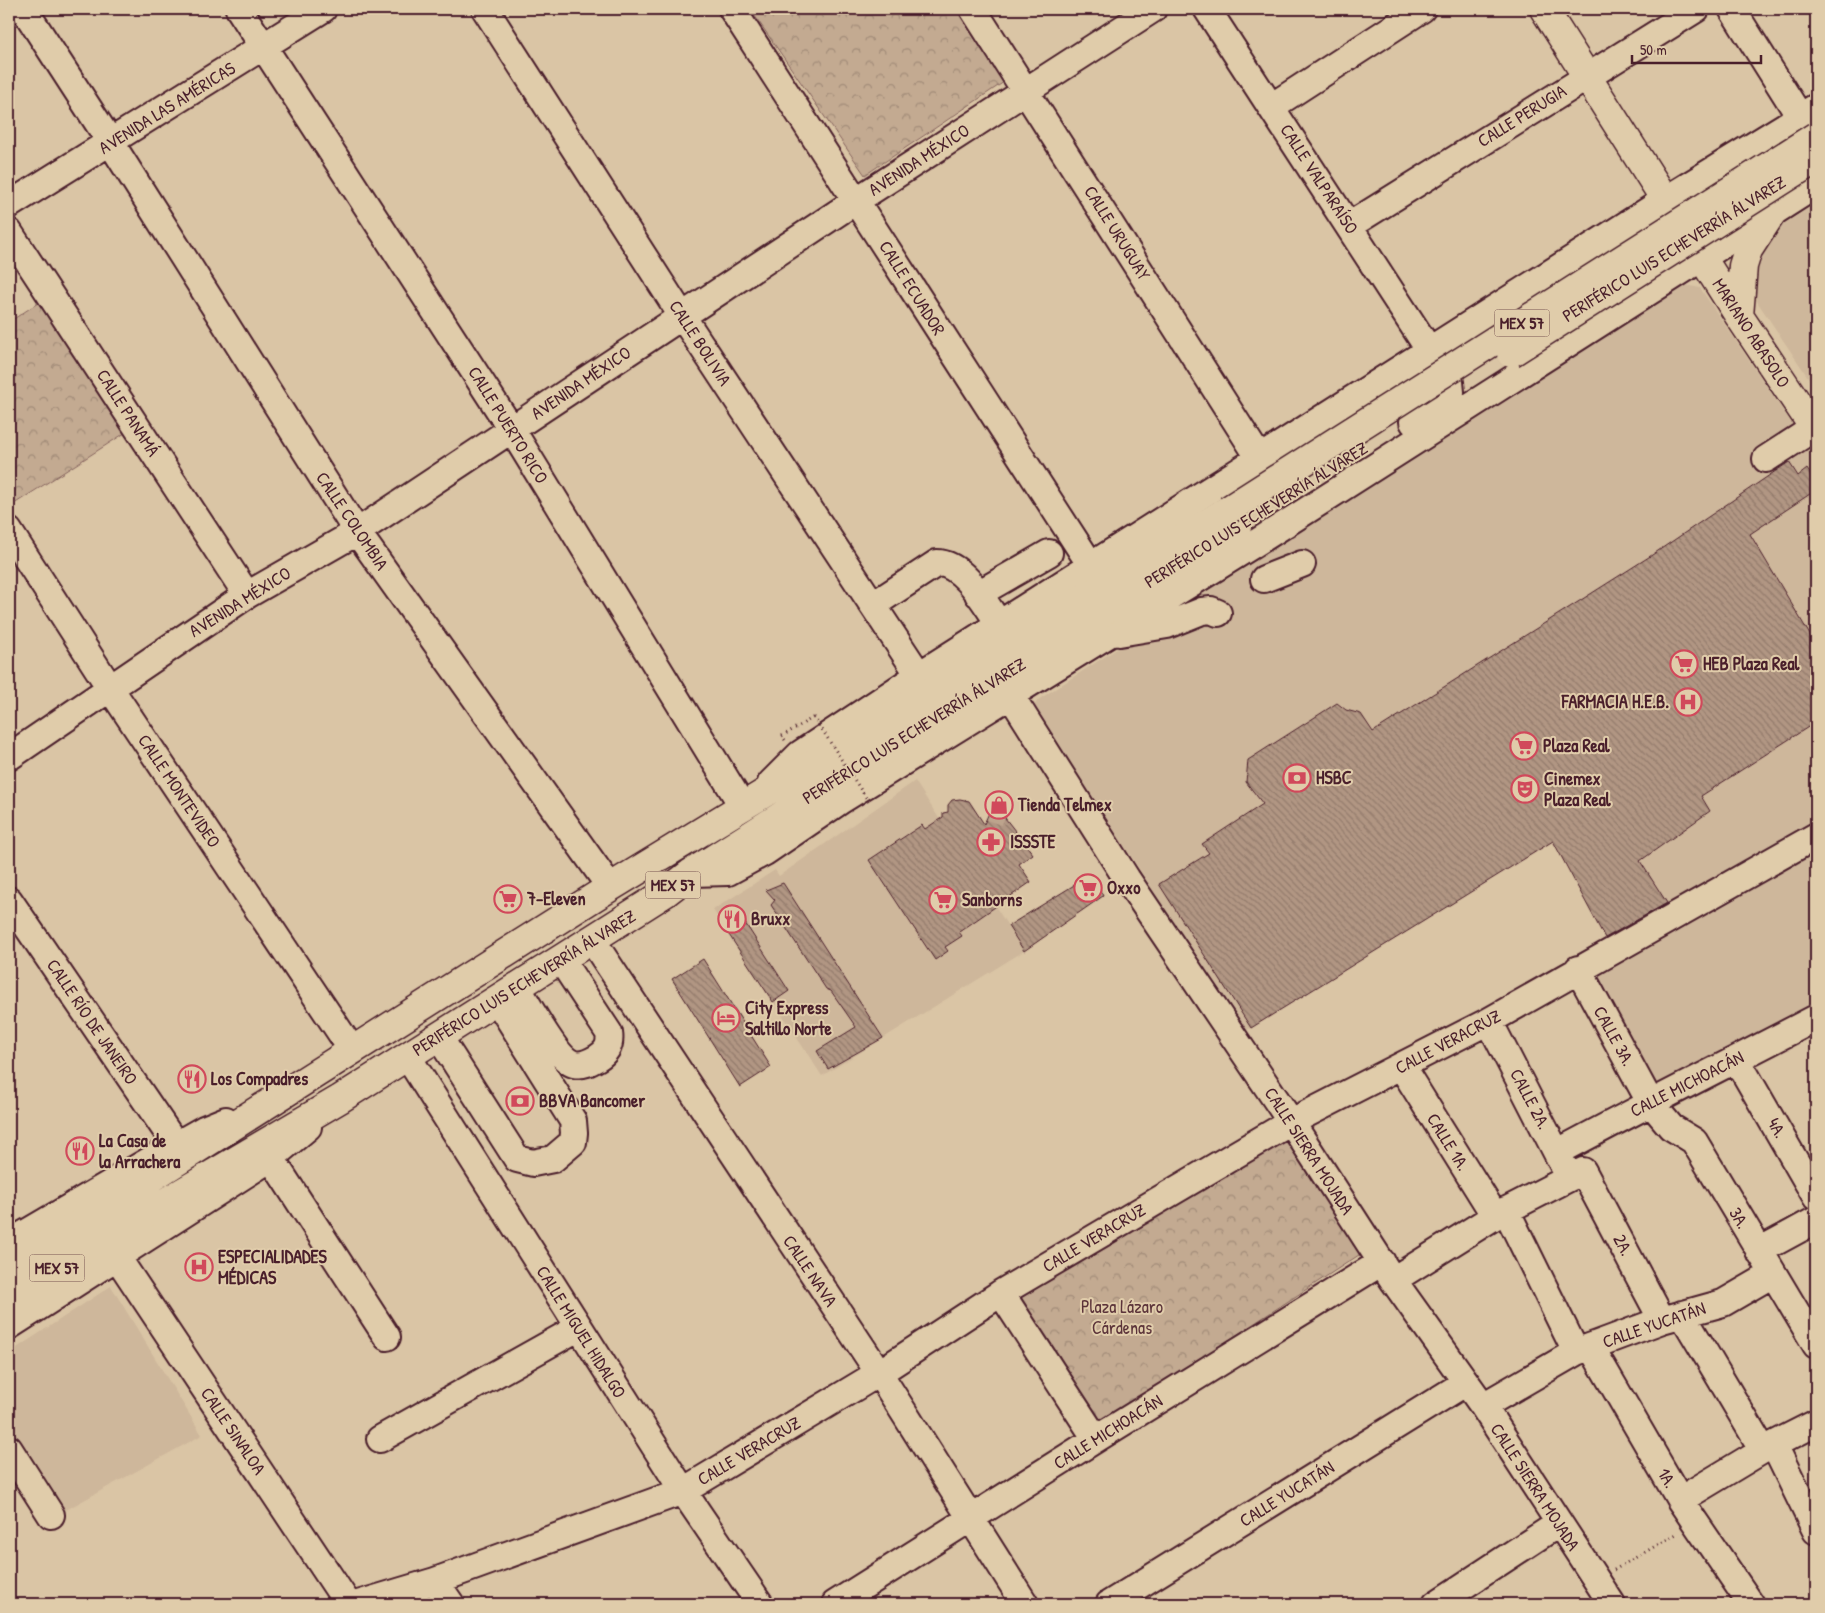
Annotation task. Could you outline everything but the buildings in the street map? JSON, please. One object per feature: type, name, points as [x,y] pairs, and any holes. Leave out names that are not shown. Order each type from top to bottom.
[{"type":"main road","name":"MARIANO ABASOLO","points":[[1544,9],[1585,77],[1815,430]]},
{"type":"main road","name":"PERIFÉRICO LUIS ECHEVERRÍA ÁLVAREZ","points":[[9,1268],[106,1236],[244,1117],[610,887],[750,803],[1239,527],[1811,120]]},
{"type":"main road","name":"PERIFÉRICO LUIS ECHEVERRÍA ÁLVAREZ","points":[[9,1298],[106,1236],[408,1057],[665,893],[691,873],[1239,527],[1816,159]]},
{"type":"main road","points":[[1739,316],[1743,266],[1748,250],[1772,213]]},
{"type":"street","name":"CALLE COLOMBIA","points":[[24,9],[357,532],[610,887]]},
{"type":"street","name":"CALLE PUERTO RICO","points":[[239,9],[512,430],[750,803]]},
{"type":"street","name":"AVENIDA LAS AMÉRICAS","points":[[9,205],[264,48],[323,9]]},
{"type":"street","name":"CALLE BOLIVIA","points":[[485,9],[682,316],[919,675]]},
{"type":"street","name":"CALLE ECUADOR","points":[[732,9],[857,200],[972,385],[1092,567]]},
{"type":"street","name":"CALLE URUGUAY","points":[[973,9],[1260,459]]},
{"type":"street","name":"AVENIDA MÉXICO","points":[[9,757],[246,595],[357,532],[857,200],[1153,9]]},
{"type":"street","name":"CALLE VALPARAÍSO","points":[[1206,9],[1350,226],[1452,387],[1451,392],[1435,406],[1357,460],[1340,478],[1333,493]]},
{"type":"street","points":[[1271,107],[1422,9]]},
{"type":"street","name":"CALLE PERUGIA","points":[[1350,226],[1696,9]]},
{"type":"street","points":[[750,803],[800,754],[919,675],[1092,567],[1428,350],[1665,200],[1811,120],[1732,9]]},
{"type":"street","points":[[691,873],[728,872],[742,864],[840,801],[1111,634],[1239,527],[1333,493],[1816,185]]},
{"type":"street","name":"CALLE PANAMÁ","points":[[9,232],[246,595]]},
{"type":"street","points":[[1239,527],[1246,529],[1244,508],[1251,484],[1259,474],[1411,374],[1420,365],[1428,350]]},
{"type":"street","points":[[1766,459],[1815,430]]},
{"type":"street","name":"CALLE MONTEVIDEO","points":[[9,531],[110,688],[352,1050]]},
{"type":"street","points":[[978,594],[1049,553]]},
{"type":"street","points":[[873,605],[937,563],[953,566],[978,594],[1000,625]]},
{"type":"street","points":[[1264,579],[1302,564]]},
{"type":"street","points":[[1111,634],[1167,625],[1202,611],[1211,610],[1218,613]]},
{"type":"street","name":"CALLE SIERRA MOJADA","points":[[1010,696],[1127,879],[1291,1122],[1388,1271],[1483,1406],[1558,1524],[1612,1604]]},
{"type":"street","name":"CALLE VERACRUZ","points":[[358,1604],[435,1581],[683,1491],[879,1373],[1002,1293],[1291,1122],[1489,1021],[1816,836]]},
{"type":"street","name":"CALLE RÍO DE JANEIRO","points":[[9,900],[176,1145]]},
{"type":"street","name":"CALLE NAVA","points":[[592,940],[879,1373],[1025,1604]]},
{"type":"street","points":[[507,994],[561,1057],[574,1064],[585,1064],[598,1058],[608,1047],[610,1042],[609,1033],[561,960]]},
{"type":"street","name":"CALLE 3A.","points":[[1578,969],[1650,1102]]},
{"type":"street","points":[[439,1037],[517,1159],[533,1163],[553,1159],[572,1142],[574,1133],[573,1121],[507,994]]},
{"type":"street","name":"CALLE MICHOACÁN","points":[[1558,1152],[1650,1102],[1737,1060],[1816,1018]]},
{"type":"street","name":"CALLE 2A.","points":[[1489,1021],[1558,1152],[1576,1174]]},
{"type":"street","name":"CALLE MIGUEL HIDALGO","points":[[408,1057],[578,1328],[683,1491],[760,1604]]},
{"type":"street","name":"4A.","points":[[1737,1060],[1816,1197]]},
{"type":"street","name":"CALLE 1A.","points":[[1402,1067],[1500,1213]]},
{"type":"street","points":[[9,1326],[106,1236],[271,1158],[340,1099]]},
{"type":"street","name":"3A.","points":[[1650,1102],[1671,1127],[1694,1141],[1816,1345]]},
{"type":"street","name":"PERIFÉRICO LUIS ECHEVERRÍA ÁLVAREZ","points":[[10,1238],[176,1145],[225,1120],[244,1117]]},
{"type":"street","points":[[271,1158],[387,1337]]},
{"type":"street","name":"CALLE MICHOACÁN","points":[[835,1604],[1096,1439],[1388,1271],[1576,1174]]},
{"type":"street","name":"2A.","points":[[1576,1174],[1672,1317],[1768,1448],[1816,1531]]},
{"type":"street","name":"1A.","points":[[1500,1213],[1583,1350],[1680,1500],[1752,1604]]},
{"type":"street","points":[[1759,1251],[1816,1220]]},
{"type":"street","name":"CALLE SINALOA","points":[[106,1236],[348,1604]]},
{"type":"street","name":"CALLE YUCATÁN","points":[[1483,1406],[1583,1350],[1672,1317],[1723,1303],[1772,1274]]},
{"type":"street","points":[[1002,1293],[1096,1439]]},
{"type":"street","points":[[380,1439],[578,1328]]},
{"type":"street","name":"CALLE YUCATÁN","points":[[1110,1604],[1465,1383]]},
{"type":"street","points":[[1680,1500],[1768,1448],[1816,1423]]},
{"type":"street","points":[[9,1449],[52,1515]]},
{"type":"street","points":[[1436,1604],[1558,1524]]},
{"type":"street","points":[[435,1581],[451,1604]]},
{"type":"path","points":[[814,717],[870,804]]},
{"type":"path","points":[[1596,1581],[1697,1522]]},
{"type":"shaded area","points":[[1816,204],[1816,389],[1752,294],[1758,240]]},
{"type":"shaded area","points":[[1680,284],[1700,288],[1816,459],[1816,828],[1668,904],[1605,939],[1553,841],[1244,1032],[1131,856],[1035,718],[1034,706],[1038,700]]},
{"type":"shaded area","points":[[915,781],[1024,951],[822,1076],[713,910],[775,870],[779,876]]},
{"type":"shaded area","points":[[1816,852],[1816,1003],[1654,1089],[1588,969]]},
{"type":"shaded area","points":[[111,1286],[202,1435],[55,1516],[9,1439],[9,1353]]},
{"type":"green space","points":[[750,9],[958,9],[1004,82],[865,175]]},
{"type":"green space","points":[[41,301],[125,433],[14,504],[9,496],[9,322]]},
{"type":"green space","name":"Plaza Lázaro Cárdenas","points":[[1281,1128],[1362,1253],[1100,1424],[1014,1294]]},
{"type":"tunnel","points":[[991,808],[1006,813]]},
{"type":"place","name":"HEB Plaza Real","points":[[1684,664]]},
{"type":"place","name":"FARMACIA H.E.B.","points":[[1688,702]]},
{"type":"place","name":"Plaza Real","points":[[1524,746]]},
{"type":"place","name":"HSBC","points":[[1297,778]]},
{"type":"place","name":"Cinemex Plaza Real","points":[[1525,789]]},
{"type":"place","name":"Tienda Telmex","points":[[999,805]]},
{"type":"place","name":"ISSSTE","points":[[991,842]]},
{"type":"place","name":"Oxxo","points":[[1088,888]]},
{"type":"place","name":"7-Eleven","points":[[508,899]]},
{"type":"place","name":"Sanborns","points":[[943,900]]},
{"type":"place","name":"Bruxx","points":[[732,919]]},
{"type":"place","name":"City Express Saltillo Norte","points":[[726,1018]]},
{"type":"place","name":"Los Compadres","points":[[192,1079]]},
{"type":"place","name":"BBVA Bancomer","points":[[520,1101]]},
{"type":"place","name":"La Casa de la Arrachera","points":[[80,1151]]},
{"type":"place","name":"ESPECIALIDADES MÉDICAS","points":[[199,1267]]}]
